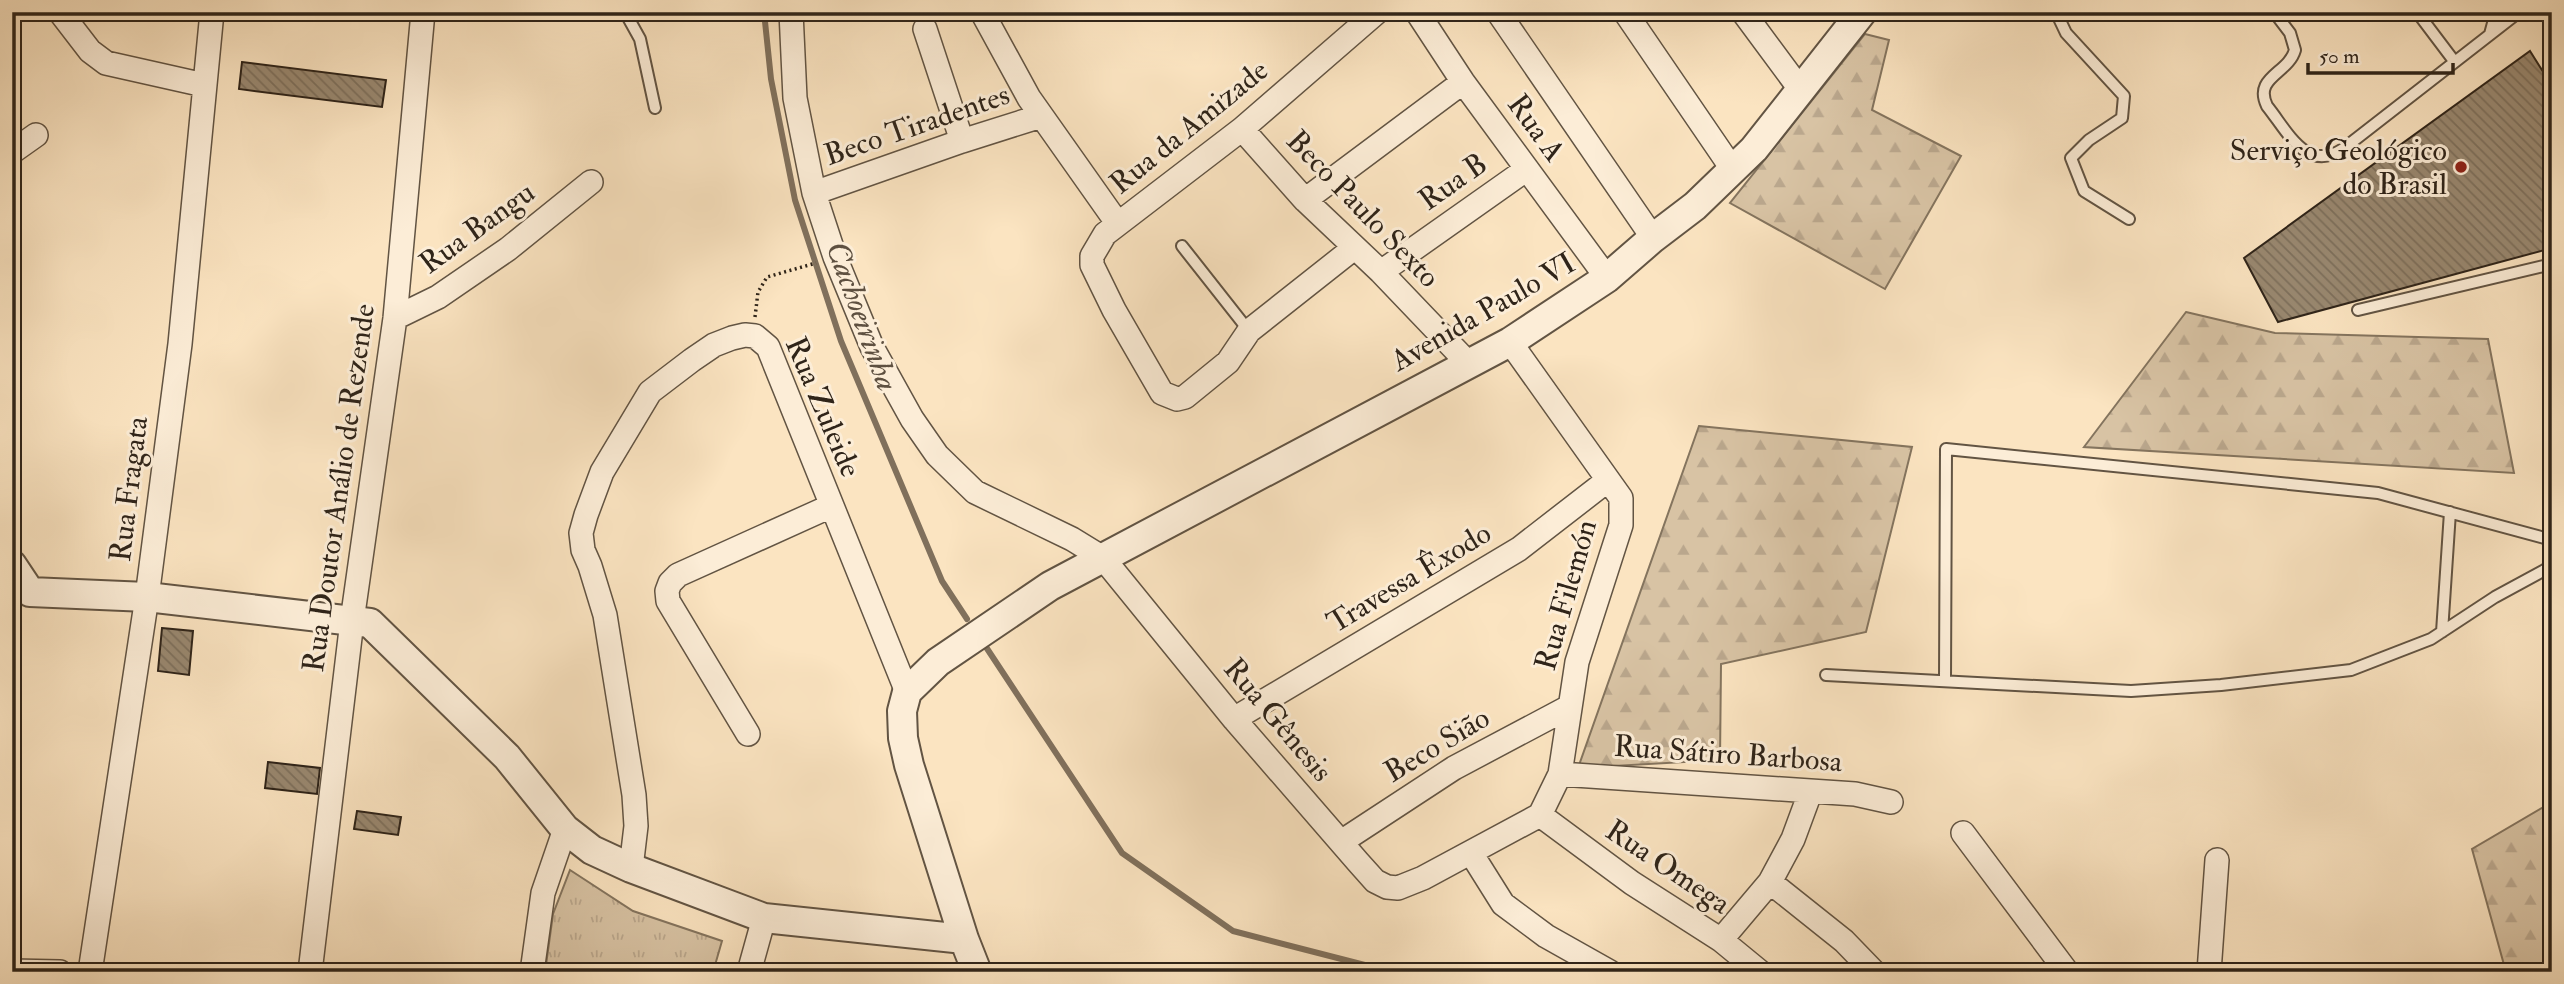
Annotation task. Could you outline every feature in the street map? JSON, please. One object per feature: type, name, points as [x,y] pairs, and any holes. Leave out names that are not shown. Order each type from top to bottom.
[{"type":"street","points":[[60,12],[90,51],[106,63],[204,85]]},
{"type":"street","name":"Rua Fragata","points":[[90,972],[147,597],[180,344],[212,12]]},
{"type":"street","name":"Rua Doutor Análio de Rezende","points":[[310,972],[352,621],[395,318],[424,12]]},
{"type":"street","name":"Rua Gênesis","points":[[791,12],[795,98],[814,193],[835,257],[872,346],[912,419],[937,455],[975,492],[1072,539],[1103,558],[1234,719],[1375,881],[1387,887],[1398,888],[1471,853]]},
{"type":"street","points":[[982,12],[1041,116],[1118,225]]},
{"type":"street","name":"Rua da Amizade","points":[[1249,331],[1228,362],[1185,397],[1173,399],[1162,393],[1114,310],[1091,265],[1091,256],[1105,234],[1242,129],[1377,12]]},
{"type":"street","name":"Rua A","points":[[1417,12],[1463,82],[1607,278]]},
{"type":"street","points":[[1498,12],[1653,238]]},
{"type":"street","points":[[1625,12],[1733,170]]},
{"type":"street","points":[[1743,12],[1800,89]]},
{"type":"street","name":"Avenida Paulo VI","points":[[907,692],[938,662],[1050,586],[1510,342],[1607,278],[1695,206],[1754,149],[1862,12]]},
{"type":"street","points":[[925,29],[962,141]]},
{"type":"street","points":[[1305,200],[1463,82]]},
{"type":"street","name":"Beco Tiradentes","points":[[814,193],[1041,116]]},
{"type":"street","name":"Beco Paulo Sexto","points":[[1242,129],[1305,200],[1381,272],[1468,363]]},
{"type":"street","points":[[12,152],[36,135]]},
{"type":"street","name":"Rua B","points":[[1381,272],[1527,169]]},
{"type":"street","name":"Rua Bangu","points":[[395,318],[438,298],[508,250],[591,182]]},
{"type":"street","points":[[1249,331],[1354,248]]},
{"type":"street","name":"Rua Zuleide","points":[[631,868],[636,826],[634,795],[605,615],[583,550],[581,533],[602,472],[650,392],[715,345],[745,335],[755,336],[768,347],[907,692]]},
{"type":"street","name":"Rua Filemón","points":[[1510,342],[1621,498],[1621,525],[1577,662],[1560,774],[1540,816]]},
{"type":"street","name":"Travessa Êxodo","points":[[1234,719],[1519,549],[1608,480]]},
{"type":"street","points":[[748,734],[668,601],[670,583],[678,575],[701,564],[831,506]]},
{"type":"street","points":[[12,565],[21,597],[147,597],[370,623],[508,757],[565,829],[592,849],[631,868],[764,918],[964,939]]},
{"type":"street","points":[[907,692],[902,711],[903,738],[909,765],[977,972]]},
{"type":"street","name":"Beco Sião","points":[[1341,842],[1454,768],[1569,707]]},
{"type":"street","name":"Rua Sátiro Barbosa","points":[[1560,774],[1855,794],[1891,802]]},
{"type":"street","points":[[1721,940],[1770,882],[1793,839],[1810,793]]},
{"type":"street","points":[[1540,816],[1471,853],[1503,904],[1546,936],[1611,972]]},
{"type":"street","name":"Rua Omega","points":[[1540,816],[1632,883],[1721,940],[1760,972]]},
{"type":"street","points":[[531,972],[543,893],[565,829]]},
{"type":"street","points":[[1964,833],[2067,972]]},
{"type":"street","points":[[2209,972],[2217,860]]},
{"type":"street","points":[[1770,882],[1844,942],[1874,972]]},
{"type":"street","points":[[749,972],[764,918]]},
{"type":"street","points":[[12,971],[60,972]]},
{"type":"lane","points":[[625,12],[640,38],[655,108]]},
{"type":"lane","points":[[2056,12],[2066,33],[2124,96],[2122,118],[2089,140],[2071,158],[2084,191],[2129,219]]},
{"type":"lane","points":[[2274,12],[2290,33],[2295,50],[2290,60],[2264,85],[2263,97],[2267,106],[2295,140],[2315,158],[2333,156],[2343,149],[2519,12]]},
{"type":"lane","points":[[2417,12],[2454,61]]},
{"type":"lane","points":[[2490,34],[2496,12]]},
{"type":"lane","points":[[1182,246],[1249,331]]},
{"type":"lane","points":[[2358,310],[2552,264]]},
{"type":"lane","points":[[1945,681],[1946,449],[2378,493],[2552,540]]},
{"type":"lane","points":[[2442,632],[2450,512]]},
{"type":"lane","points":[[1826,675],[2131,691],[2221,685],[2351,670],[2431,639],[2495,597],[2552,566]]},
{"type":"path","points":[[755,336],[758,292],[767,277],[813,264]]},
{"type":"green space","points":[[1865,34],[1889,40],[1872,110],[1961,156],[1885,289],[1730,203]]},
{"type":"green space","points":[[2186,312],[2275,333],[2488,339],[2514,473],[2084,447]]},
{"type":"green space","points":[[1699,426],[1912,447],[1866,632],[1721,664],[1720,760],[1578,768]]},
{"type":"green space","points":[[2552,802],[2552,972],[2506,972],[2472,849]]},
{"type":"green space","points":[[570,870],[633,911],[722,941],[713,972],[545,972],[553,914]]},
{"type":"building","name":"Serviço Geológico do Brasil","points":[[2530,51],[2552,86],[2552,248],[2278,322],[2244,258]]},
{"type":"building","points":[[242,62],[386,80],[382,107],[239,89]]},
{"type":"building","points":[[162,628],[193,631],[189,675],[158,671]]},
{"type":"building","points":[[268,762],[320,768],[317,794],[265,788]]},
{"type":"building","points":[[357,811],[401,817],[398,835],[354,829]]},
{"type":"waterway","name":"Cachoeirinha","points":[[764,12],[771,79],[795,200],[841,341],[942,581],[967,619]]},
{"type":"waterway","name":"Cachoeirinha","points":[[986,647],[1122,853],[1233,931],[1392,972]]},
{"type":"place","name":"Serviço Geológico do Brasil","points":[[2461,167]]}]
